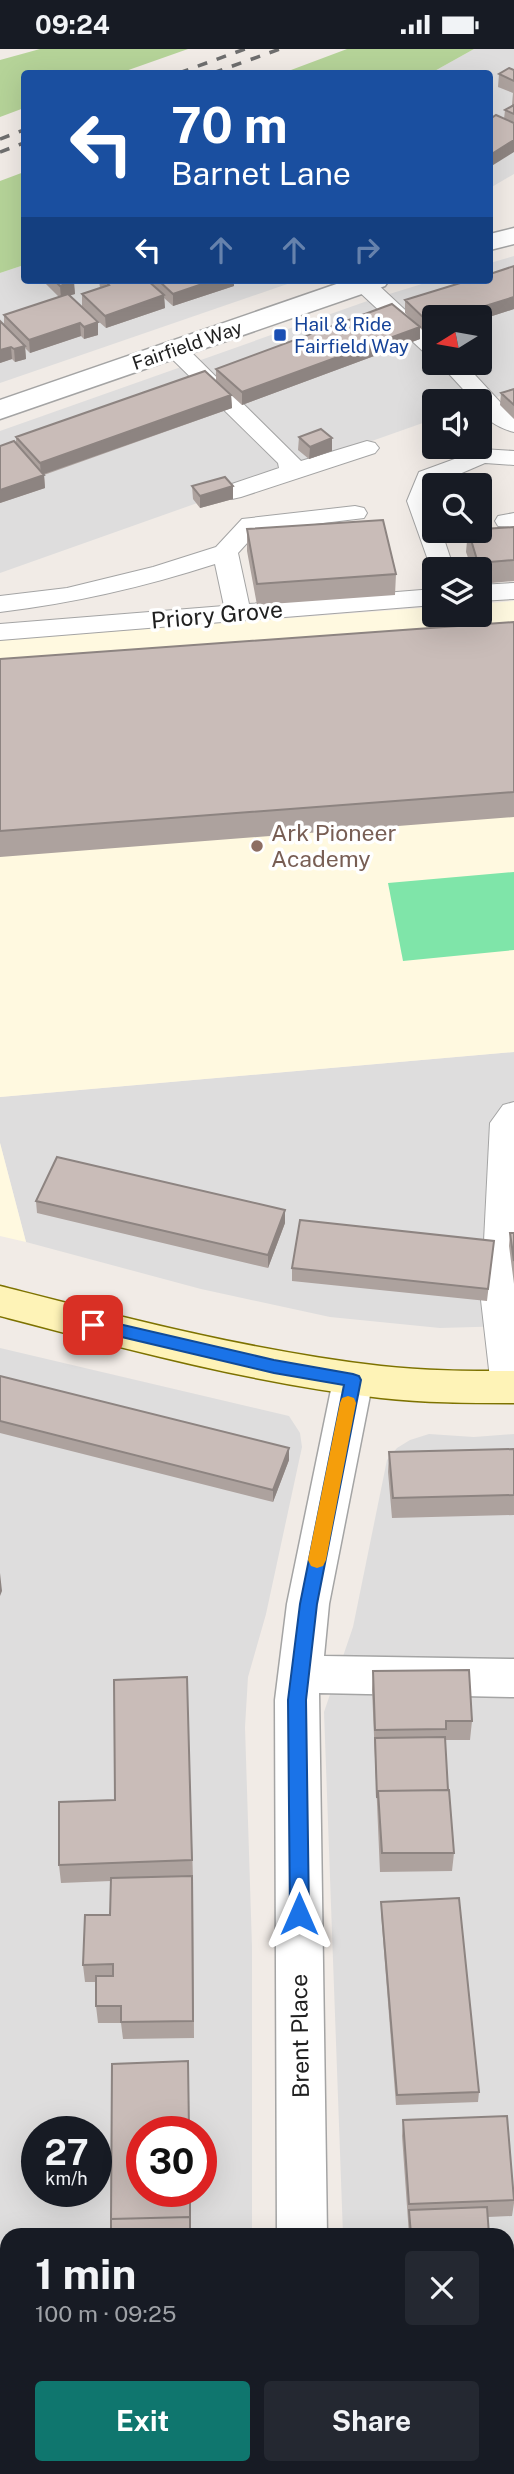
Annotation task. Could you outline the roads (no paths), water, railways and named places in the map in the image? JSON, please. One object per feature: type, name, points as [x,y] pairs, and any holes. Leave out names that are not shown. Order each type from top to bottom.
[{"type":"street","name":"Fairfield Way","points":[[0,410],[364,284]]},
{"type":"street","points":[[0,1301],[176,1345],[353,1380],[511,1387]]},
{"type":"street","name":"Brent Place","points":[[302,2228],[297,1714],[309,1604],[353,1380]]},
{"type":"street","points":[[301,1674],[514,1678]]},
{"type":"lane","points":[[372,284],[422,336]]},
{"type":"lane","points":[[176,349],[289,461],[292,473]]},
{"type":"lane","points":[[463,375],[503,421],[514,425]]},
{"type":"lane","points":[[232,492],[367,448]]},
{"type":"lane","points":[[438,557],[419,501],[428,477],[481,456],[514,458]]},
{"type":"lane","points":[[0,604],[67,596],[161,573],[225,552],[251,524],[355,513]]},
{"type":"lane","points":[[225,552],[239,614]]},
{"type":"lane","points":[[492,592],[514,591]]},
{"type":"lane","name":"Priory Grove","points":[[0,632],[422,598]]},
{"type":"lane","points":[[511,1387],[497,1300],[505,1123],[514,1113]]},
{"type":"railway","points":[[187,70],[245,49]]},
{"type":"railway","points":[[221,70],[280,49]]},
{"type":"railway","points":[[0,139],[21,131]]},
{"type":"railway","points":[[0,152],[21,144]]},
{"type":"place","name":"Hail & Ride Fairfield Way","points":[[280,335]]},
{"type":"place","name":"Ark Pioneer Academy","points":[[257,846]]}]
